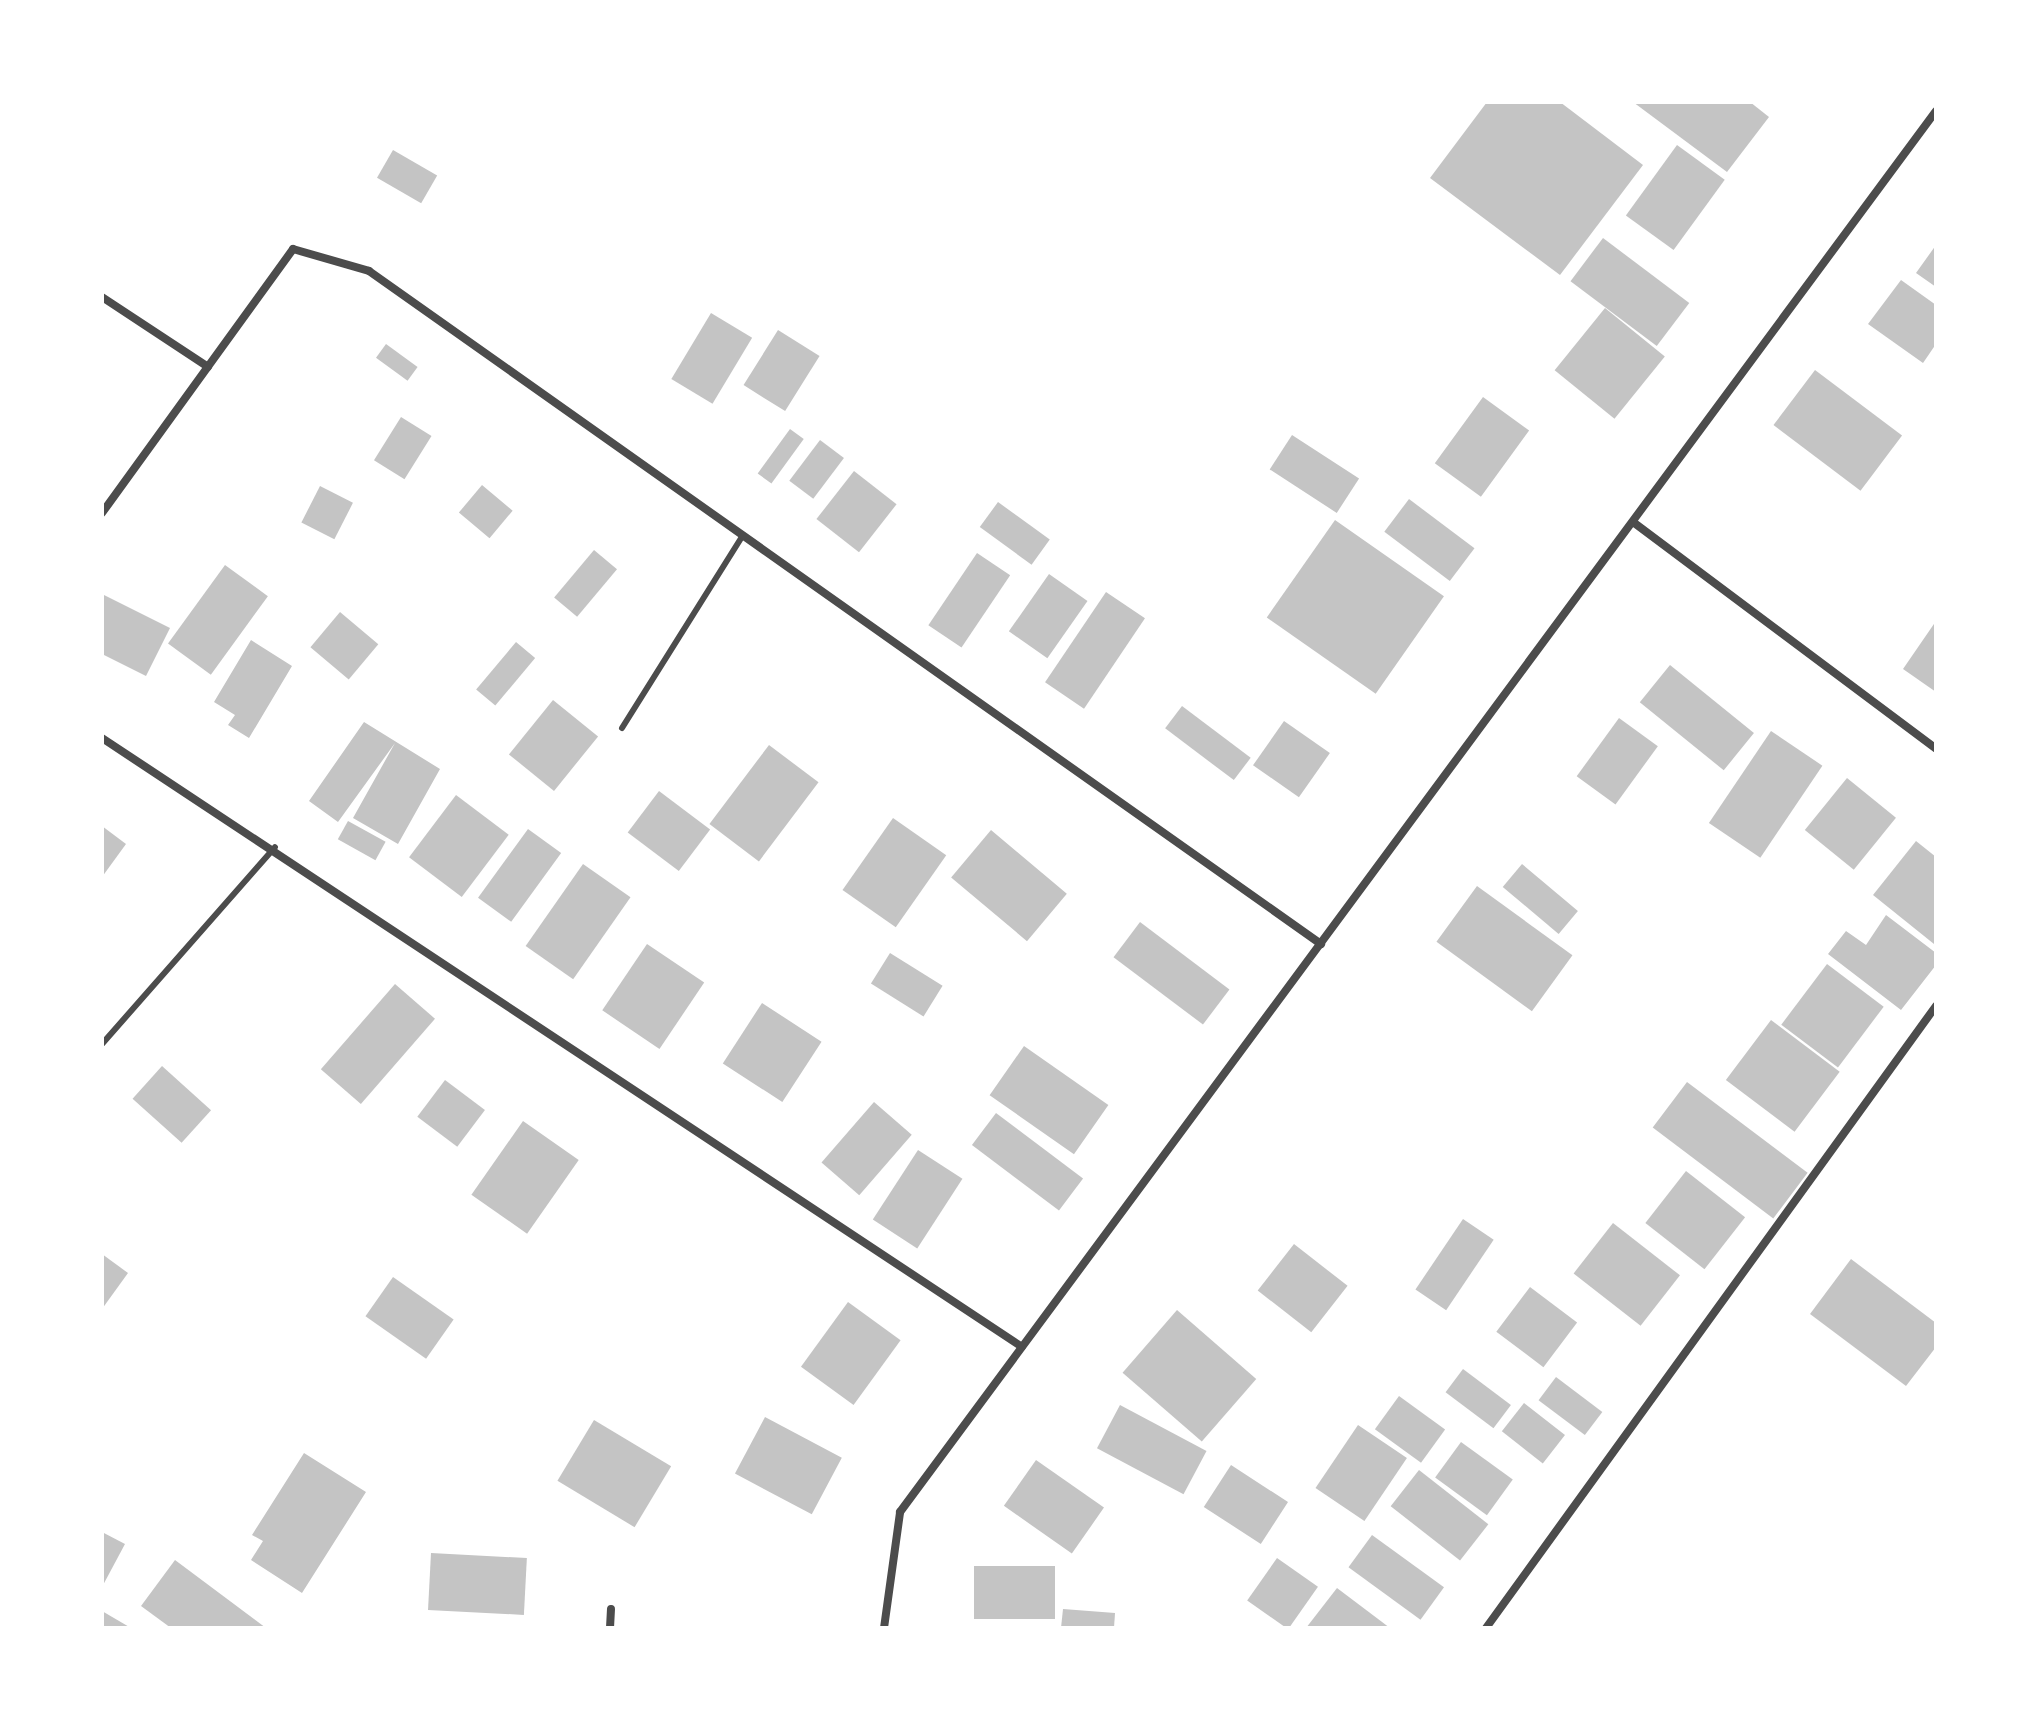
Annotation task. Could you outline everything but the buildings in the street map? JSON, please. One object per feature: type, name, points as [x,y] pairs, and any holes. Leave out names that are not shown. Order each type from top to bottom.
[{"type":"street","points":[[884,1628],[900,1512],[1936,111]]},
{"type":"street","points":[[102,513],[293,249],[369,271],[741,538],[1321,944]]},
{"type":"street","points":[[102,297],[208,367]]},
{"type":"street","points":[[1633,522],[1936,749]]},
{"type":"street","points":[[102,738],[275,847],[1022,1347]]},
{"type":"street","points":[[1486,1628],[1936,1006]]},
{"type":"street","points":[[610,1628],[611,1609]]},
{"type":"lane","points":[[622,728],[741,538]]},
{"type":"lane","points":[[102,1044],[275,847]]}]
